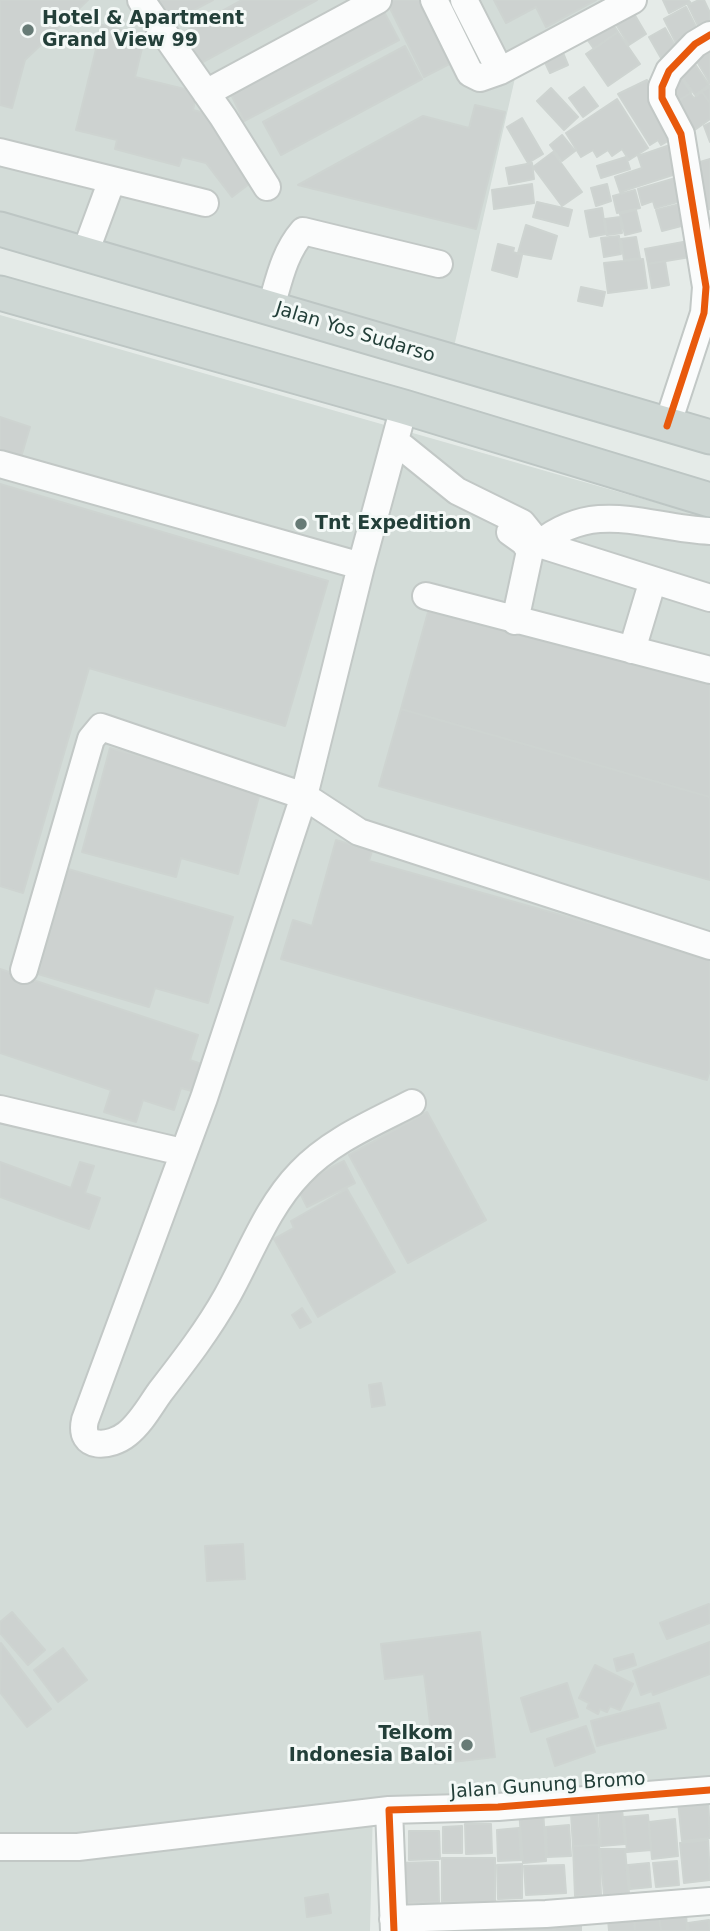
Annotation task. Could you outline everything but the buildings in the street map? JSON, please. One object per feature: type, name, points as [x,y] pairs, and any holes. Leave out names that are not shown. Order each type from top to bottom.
[{"type":"main road","name":"Jalan Yos Sudarso","points":[[0,229],[710,438]]},
{"type":"main road","points":[[0,293],[404,407],[710,500]]},
{"type":"street","points":[[141,0],[267,187]]},
{"type":"street","points":[[206,93],[378,0]]},
{"type":"street","points":[[434,0],[470,73],[480,78],[500,71],[633,0]]},
{"type":"street","points":[[464,0],[500,71]]},
{"type":"street","points":[[667,426],[704,313],[706,287],[681,134],[662,98],[662,87],[669,71],[695,44],[710,35]]},
{"type":"street","points":[[0,152],[205,202]]},
{"type":"street","points":[[85,253],[112,180]]},
{"type":"street","points":[[271,307],[292,244],[303,231],[439,264]]},
{"type":"street","points":[[404,407],[304,796],[204,1098],[85,1420],[86,1436],[100,1445],[113,1445],[132,1431],[186,1359],[226,1298],[274,1208],[298,1174],[323,1150],[412,1103]]},
{"type":"street","points":[[393,448],[457,491],[522,523],[539,544],[710,598]]},
{"type":"street","points":[[393,448],[447,498],[524,542],[530,551],[515,621]]},
{"type":"street","points":[[0,464],[130,511],[361,566]]},
{"type":"street","points":[[539,544],[577,523],[606,516],[710,531]]},
{"type":"street","points":[[632,650],[653,580]]},
{"type":"street","points":[[426,596],[710,670]]},
{"type":"street","points":[[24,970],[91,739],[101,727],[304,796],[359,832],[710,946]]},
{"type":"street","points":[[0,1109],[182,1152]]},
{"type":"street","name":"Jalan Gunung Bromo","points":[[0,1847],[78,1847],[389,1810],[498,1807],[710,1790]]},
{"type":"street","points":[[389,1810],[393,1925],[710,1901]]},
{"type":"shaded area","points":[[0,0],[630,0],[520,56],[451,360],[0,225]]},
{"type":"shaded area","points":[[0,315],[710,518],[710,1776],[702,1785],[373,1807],[370,1931],[0,1931]]},
{"type":"cycle path","points":[[667,426],[704,313],[706,287],[681,134],[662,98],[662,87],[669,71],[695,44],[710,35]]},
{"type":"cycle path","points":[[394,1931],[389,1810],[498,1807],[710,1790]]},
{"type":"place","name":"Hotel & Apartment Grand View 99","points":[[28,30]]},
{"type":"place","name":"Tnt Expedition","points":[[301,524]]},
{"type":"place","name":"Telkom Indonesia Baloi","points":[[467,1745]]}]
